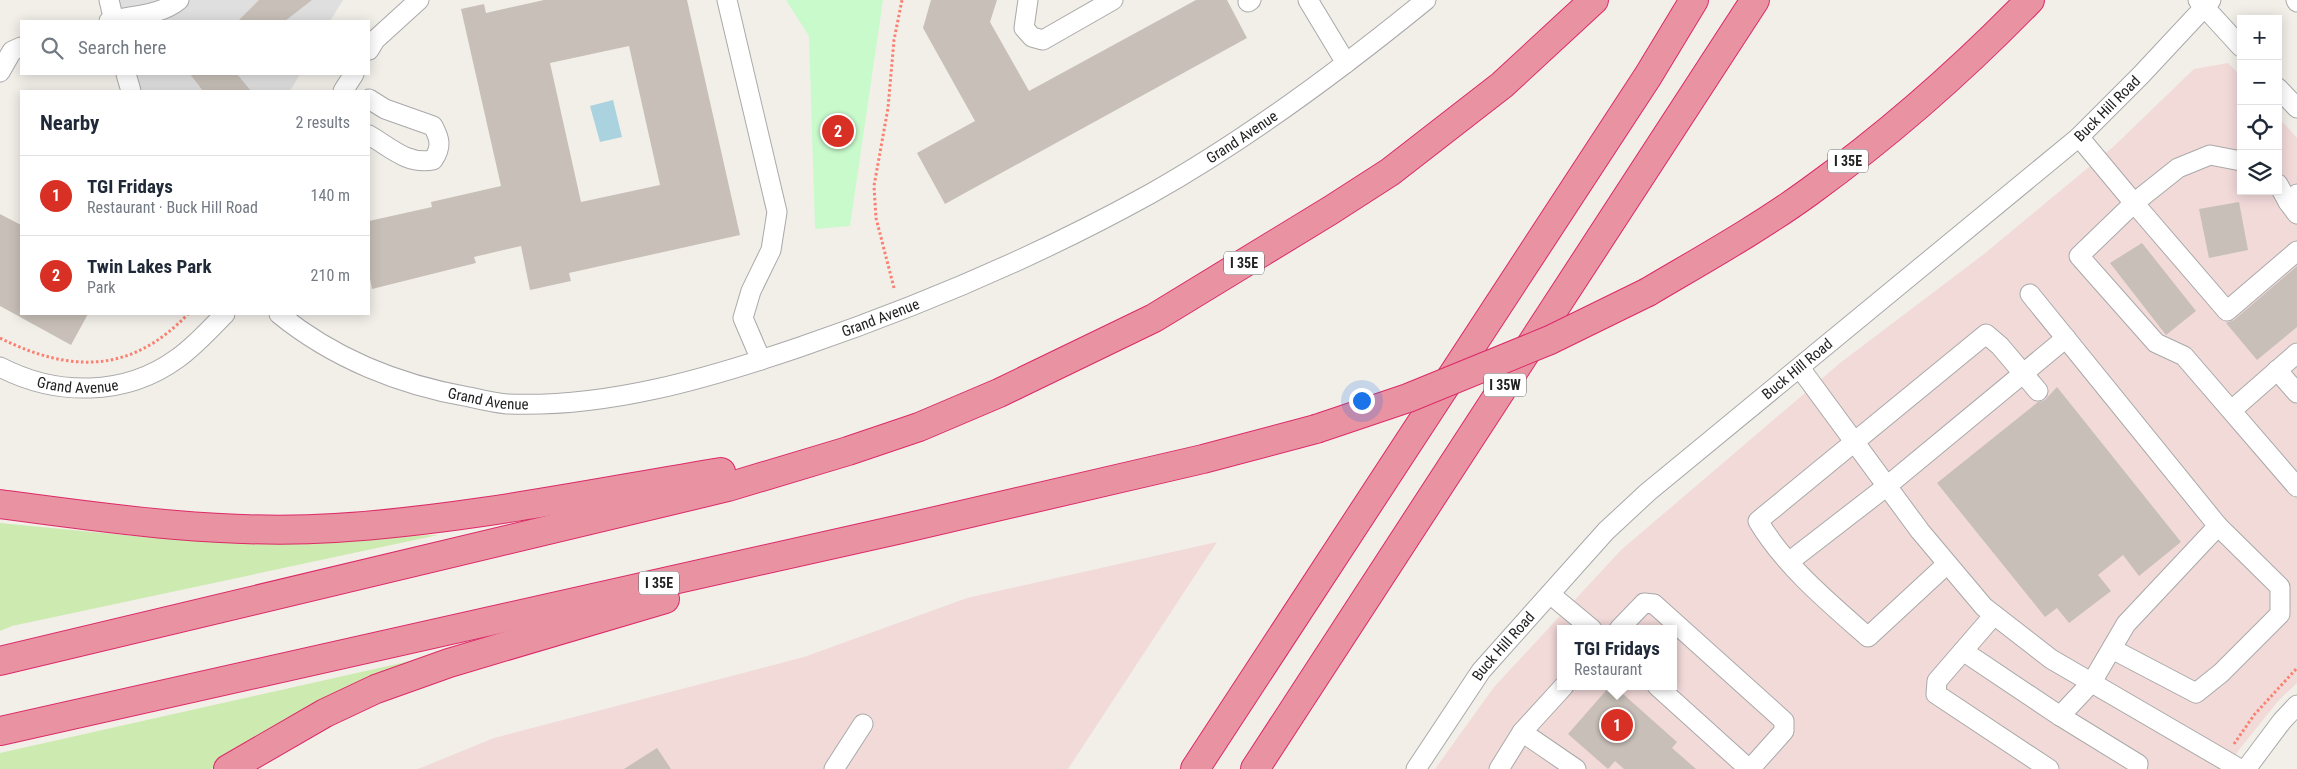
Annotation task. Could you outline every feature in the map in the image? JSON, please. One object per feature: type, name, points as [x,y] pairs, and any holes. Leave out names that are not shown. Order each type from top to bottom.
[{"type":"highway","name":"I 35E","points":[[0,661],[728,487],[848,451],[919,427],[999,393],[1162,313],[1390,172],[1502,85],[1594,0]]},
{"type":"highway","points":[[1195,769],[1648,76],[1694,0]]},
{"type":"highway","name":"I 35W","points":[[1255,769],[1755,0]]},
{"type":"highway","name":"I 35E","points":[[0,731],[901,529],[1203,459],[1316,429],[1408,398],[1550,340],[1648,292],[1734,242],[1809,192],[1899,121],[2028,1]]},
{"type":"highway","points":[[0,504],[121,520],[194,526],[254,530],[334,528],[431,520],[848,451]]},
{"type":"highway","points":[[228,769],[325,712],[404,679],[449,663],[901,529]]},
{"type":"street","points":[[109,0],[112,20]]},
{"type":"street","points":[[118,20],[145,15],[171,6],[179,0]]},
{"type":"street","points":[[370,48],[375,40],[419,0]]},
{"type":"street","points":[[727,0],[777,212],[771,250],[752,291],[743,318],[761,360]]},
{"type":"street","points":[[1028,0],[1024,28],[1032,37],[1043,40],[1113,0]]},
{"type":"street","points":[[1308,0],[1346,63]]},
{"type":"street","name":"Grand Avenue","points":[[280,315],[323,345],[378,372],[438,392],[504,404],[558,404],[610,398],[673,384],[761,360],[846,331],[940,295],[1085,229],[1153,192],[1233,143],[1346,63],[1426,0]]},
{"type":"street","points":[[2205,2],[2237,42]]},
{"type":"street","name":"Buck Hill Road","points":[[1416,769],[1481,671],[1606,532],[1648,492],[2078,137],[2141,75],[2205,2]]},
{"type":"street","points":[[0,72],[12,51],[20,47]]},
{"type":"street","points":[[126,75],[131,90]]},
{"type":"street","points":[[2282,92],[2297,108]]},
{"type":"street","points":[[370,99],[385,109],[433,126],[440,139],[439,151],[433,160],[421,162],[409,160],[370,136]]},
{"type":"street","points":[[2078,137],[2226,312],[2297,251]]},
{"type":"street","points":[[2237,160],[2210,155],[2178,168],[2134,203],[2079,256],[2156,343],[2184,356],[2297,488]]},
{"type":"street","points":[[2282,189],[2294,203]]},
{"type":"street","points":[[2030,294],[2218,526],[2280,587],[2280,614],[2221,672],[2196,693],[2112,649]]},
{"type":"street","name":"Grand Avenue","points":[[0,367],[46,384],[82,390],[117,386],[149,376],[177,359],[224,315]]},
{"type":"street","points":[[1948,564],[1868,638],[1813,588],[1758,521],[1986,334],[2000,346],[2038,391]]},
{"type":"street","points":[[1790,561],[1887,486],[2066,338]]},
{"type":"street","points":[[2232,410],[2297,354]]},
{"type":"street","points":[[1800,368],[1887,486],[1984,607],[2051,658],[2240,769]]},
{"type":"street","points":[[2277,370],[2297,393]]},
{"type":"street","points":[[2060,716],[2092,682],[2132,617],[2218,526]]},
{"type":"street","points":[[1550,594],[1587,625]]},
{"type":"street","points":[[1623,625],[1644,603],[1654,604],[1784,721],[1784,731],[1750,769],[1661,690]]},
{"type":"street","points":[[1994,615],[1937,681],[1936,694],[2049,769]]},
{"type":"street","points":[[1963,651],[2060,716],[2138,764],[2136,769]]},
{"type":"street","points":[[1499,769],[1522,732],[1560,690]]},
{"type":"street","points":[[2246,769],[2282,721],[2297,705]]},
{"type":"street","points":[[834,769],[863,724]]},
{"type":"street","points":[[1522,732],[1576,769]]},
{"type":"path","points":[[894,288],[876,218],[874,186],[888,108],[894,40],[902,0]]},
{"type":"path","points":[[0,338],[49,359],[83,363],[115,360],[147,348],[174,329],[187,315]]},
{"type":"path","points":[[2223,759],[2254,715],[2297,668]]},
{"type":"shaded area","points":[[111,0],[343,0],[331,20],[117,20]]},
{"type":"shaded area","points":[[2228,63],[2237,72],[2237,195],[2282,195],[2282,121],[2297,138],[2297,683],[2279,700],[2238,751],[2229,769],[1435,769],[1494,687],[1621,550],[1840,363],[1984,254],[2113,147],[2194,69]]},
{"type":"shaded area","points":[[133,75],[299,75],[291,90],[138,90]]},
{"type":"shaded area","points":[[1217,542],[1068,769],[418,769],[494,738],[804,657],[967,598]]},
{"type":"green space","points":[[786,0],[883,0],[850,226],[815,229],[809,36]]},
{"type":"green space","points":[[0,523],[135,536],[244,539],[438,535],[12,626],[0,631]]},
{"type":"green space","points":[[419,659],[336,697],[249,744],[211,769],[0,769],[0,753]]},
{"type":"water","points":[[613,100],[622,137],[600,142],[590,106]]},
{"type":"building","points":[[259,0],[312,0],[286,20],[239,20]]},
{"type":"building","points":[[544,0],[687,0],[740,235],[569,273],[571,281],[530,290],[521,246],[474,257],[476,263],[372,289],[370,278],[370,221],[432,207],[431,202],[501,186],[461,9],[484,4],[486,13]],"holes":[[[629,46],[660,185],[581,202],[550,63]]]},
{"type":"building","points":[[931,0],[997,0],[990,22],[1029,91],[1196,0],[1227,0],[1247,38],[945,204],[917,153],[975,121],[923,28]]},
{"type":"building","points":[[191,75],[238,75],[250,90],[202,90]]},
{"type":"building","points":[[2239,202],[2248,250],[2209,258],[2199,209]]},
{"type":"building","points":[[0,214],[20,224],[20,315],[87,315],[71,345],[0,306]]},
{"type":"building","points":[[2142,243],[2196,311],[2166,335],[2110,263]]},
{"type":"building","points":[[2297,266],[2297,327],[2257,360],[2226,323],[2234,320]]},
{"type":"building","points":[[2057,387],[2181,542],[2139,576],[2123,555],[2098,575],[2111,591],[2069,623],[2057,608],[2045,617],[1937,483],[2038,402],[2045,400]]},
{"type":"building","points":[[1606,690],[1618,690],[1677,742],[1672,748],[1696,769],[1624,769],[1615,761],[1608,769],[1568,734]]},
{"type":"building","points":[[657,748],[671,769],[624,769]]},
{"type":"place","name":"Twin Lakes Park","points":[[838,131]]},
{"type":"place","name":"TGI Fridays","points":[[1617,725]]}]
